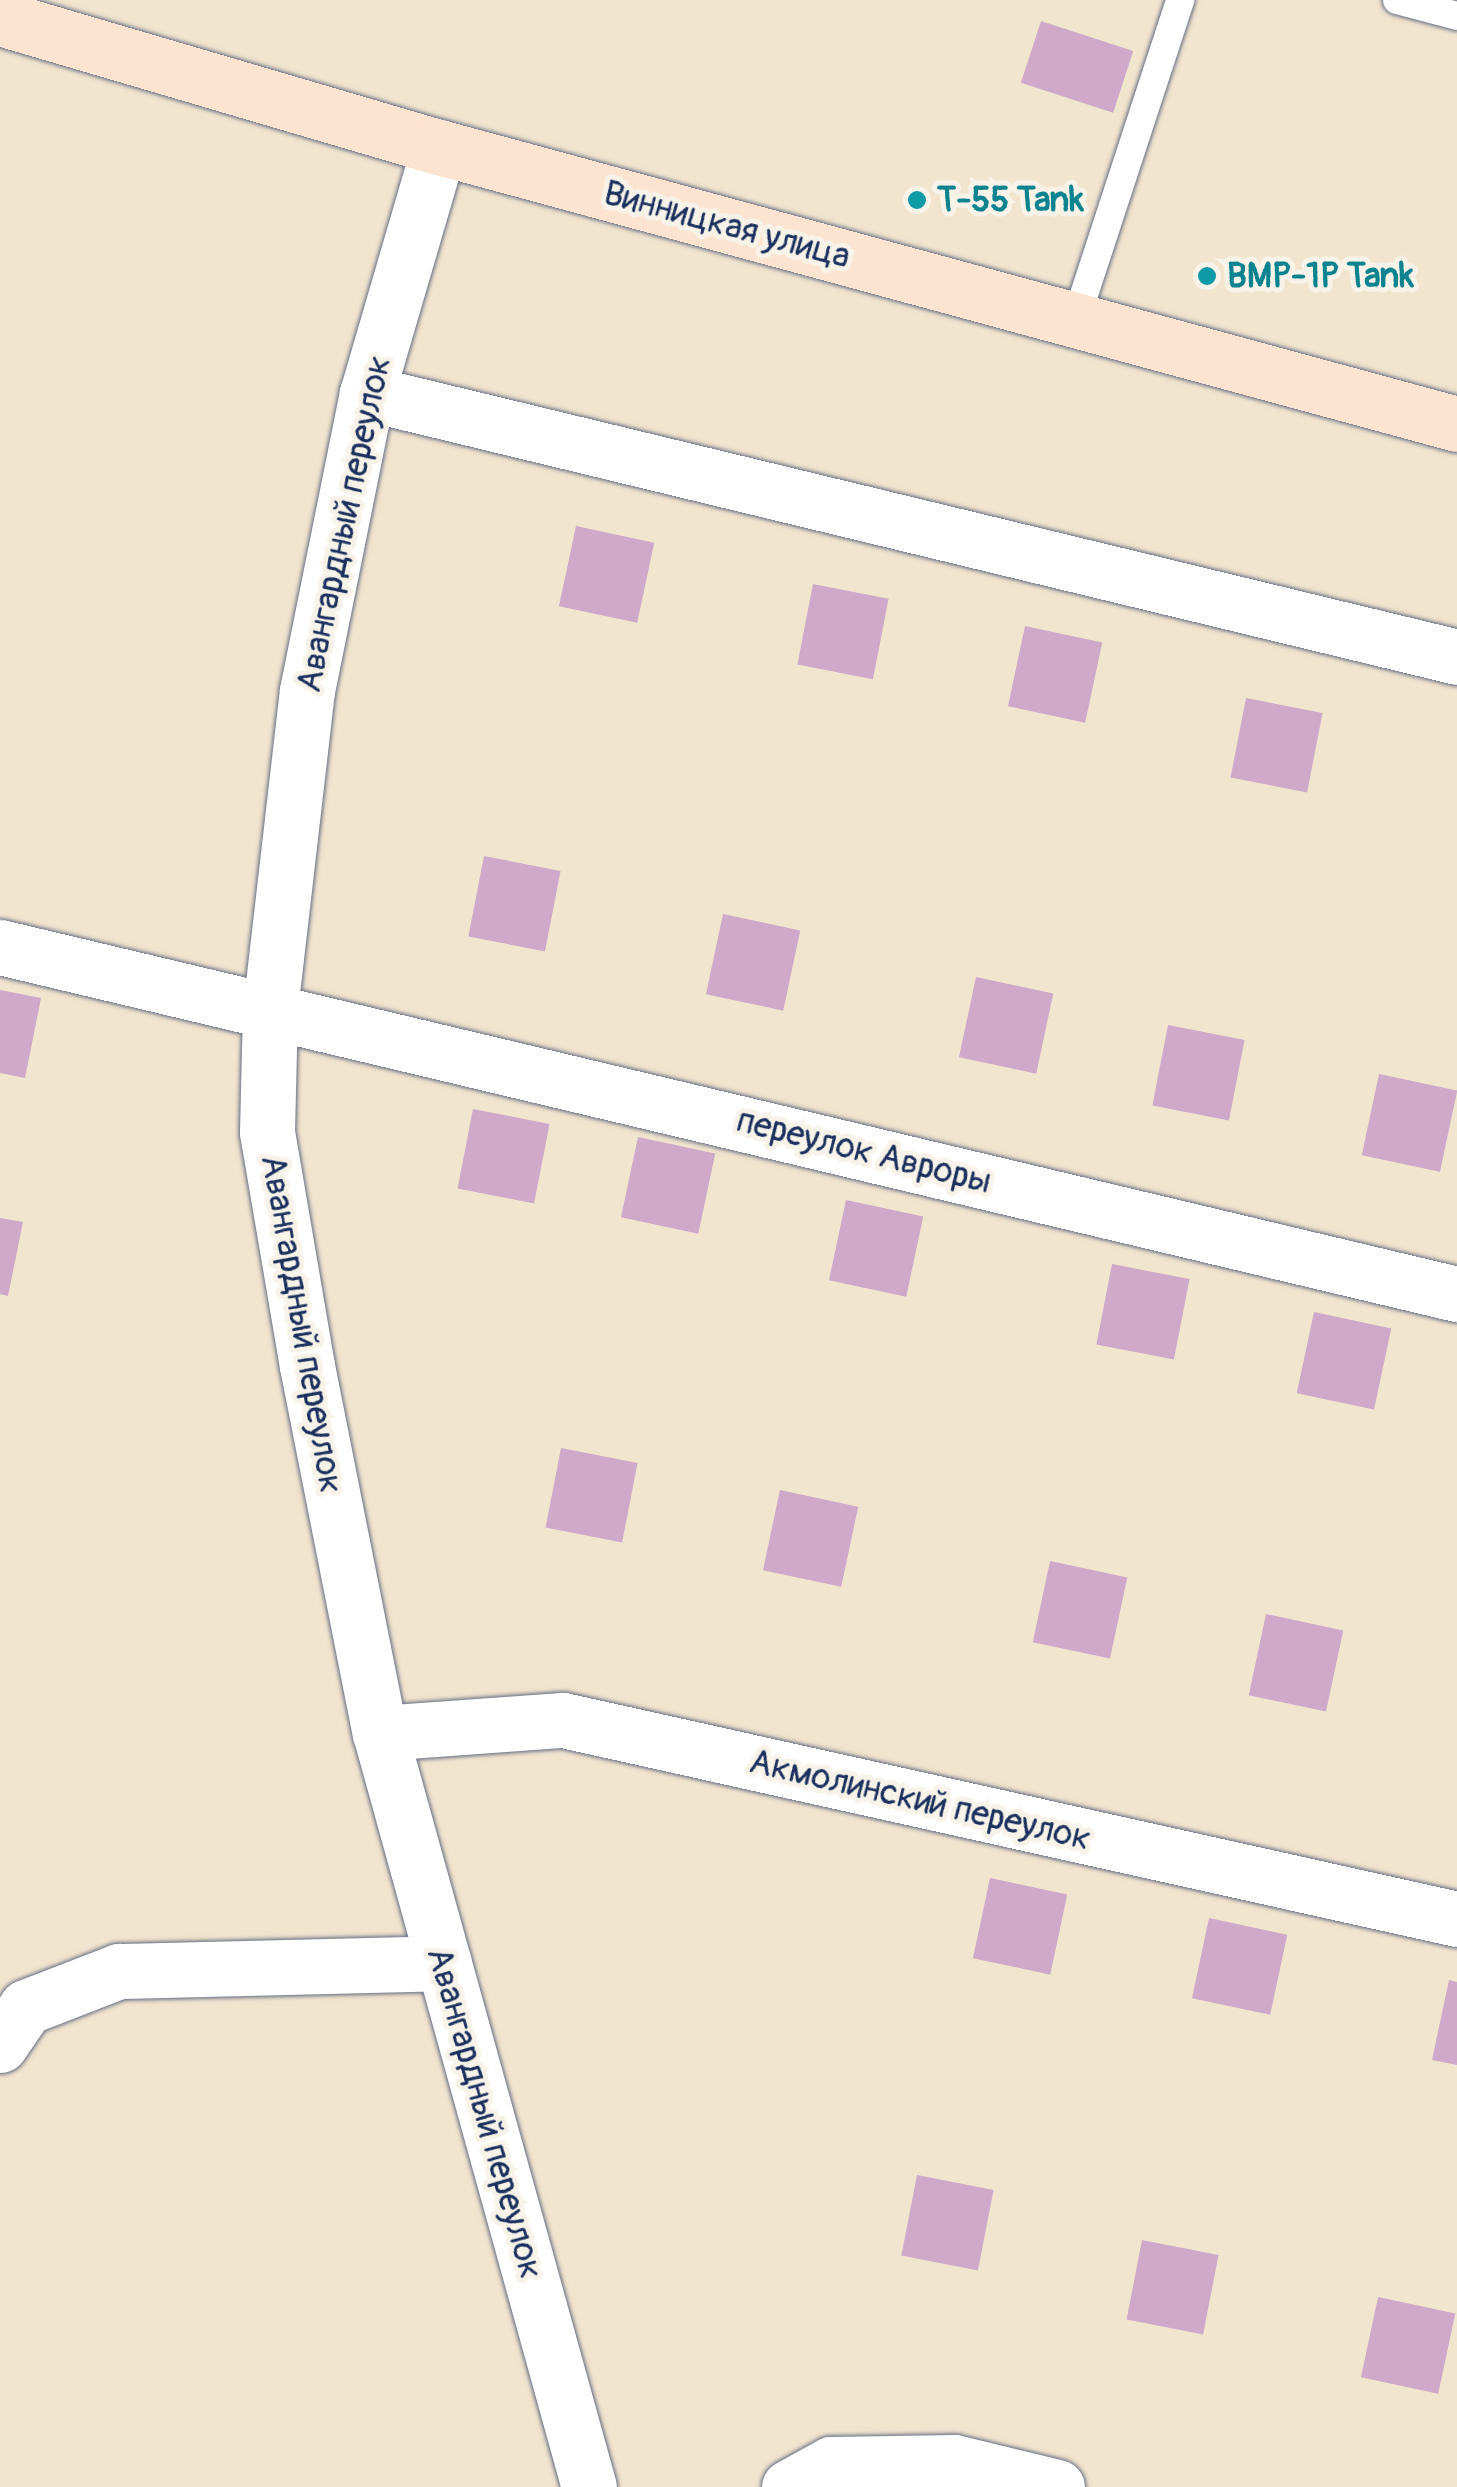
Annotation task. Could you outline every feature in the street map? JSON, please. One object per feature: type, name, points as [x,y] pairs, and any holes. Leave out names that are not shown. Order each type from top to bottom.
[{"type":"main road","name":"Винницкая улица","points":[[0,18],[439,147],[1457,424]]},
{"type":"street","name":"Авангардный переулок","points":[[439,147],[367,394],[306,690],[270,1009],[267,1132],[307,1366],[380,1733],[589,2487]]},
{"type":"street","points":[[367,394],[1457,658]]},
{"type":"street","name":"переулок Авроры","points":[[0,947],[1457,1294]]},
{"type":"street","name":"Акмолинский переулок","points":[[380,1733],[563,1720],[1457,1919]]},
{"type":"street","points":[[0,2045],[26,2006],[119,1971],[444,1963]]},
{"type":"street","points":[[789,2487],[831,2464],[954,2462],[1057,2487]]},
{"type":"lane","points":[[1076,319],[1180,0]]},
{"type":"lane","points":[[1397,0],[1457,16]]},
{"type":"building","points":[[1041,21],[1133,51],[1113,113],[1021,83]]},
{"type":"building","points":[[576,526],[654,543],[637,623],[559,606]]},
{"type":"building","points":[[813,584],[889,599],[873,679],[797,664]]},
{"type":"building","points":[[1025,626],[1102,642],[1085,723],[1008,706]]},
{"type":"building","points":[[1246,698],[1323,713],[1307,792],[1231,778]]},
{"type":"building","points":[[484,856],[561,871],[545,951],[468,936]]},
{"type":"building","points":[[723,914],[800,930],[783,1011],[706,994]]},
{"type":"building","points":[[976,977],[1053,993],[1036,1074],[959,1057]]},
{"type":"building","points":[[0,990],[41,998],[25,1078],[0,1073]]},
{"type":"building","points":[[1168,1025],[1245,1040],[1229,1120],[1152,1105]]},
{"type":"building","points":[[1379,1074],[1457,1091],[1440,1172],[1362,1155]]},
{"type":"building","points":[[473,1109],[550,1124],[534,1203],[458,1189]]},
{"type":"building","points":[[638,1137],[715,1153],[698,1234],[621,1217]]},
{"type":"building","points":[[846,1200],[923,1216],[906,1297],[829,1280]]},
{"type":"building","points":[[0,1218],[23,1222],[8,1296],[0,1294]]},
{"type":"building","points":[[1112,1264],[1190,1279],[1174,1360],[1096,1344]]},
{"type":"building","points":[[1314,1312],[1391,1328],[1374,1410],[1297,1393]]},
{"type":"building","points":[[561,1448],[638,1463],[622,1542],[546,1528]]},
{"type":"building","points":[[780,1490],[858,1507],[841,1587],[763,1570]]},
{"type":"building","points":[[1050,1561],[1127,1577],[1110,1659],[1033,1642]]},
{"type":"building","points":[[1266,1614],[1343,1630],[1326,1712],[1249,1695]]},
{"type":"building","points":[[990,1878],[1067,1894],[1050,1975],[973,1958]]},
{"type":"building","points":[[1209,1918],[1287,1935],[1270,2015],[1192,1998]]},
{"type":"building","points":[[1449,1980],[1457,1982],[1457,2065],[1432,2060]]},
{"type":"building","points":[[917,2175],[994,2190],[978,2270],[901,2255]]},
{"type":"building","points":[[1142,2240],[1219,2255],[1203,2334],[1127,2320]]},
{"type":"building","points":[[1378,2297],[1455,2313],[1438,2394],[1361,2377]]},
{"type":"place","name":"T-55 Tank","points":[[917,200]]},
{"type":"place","name":"BMP-1P Tank","points":[[1207,276]]}]
